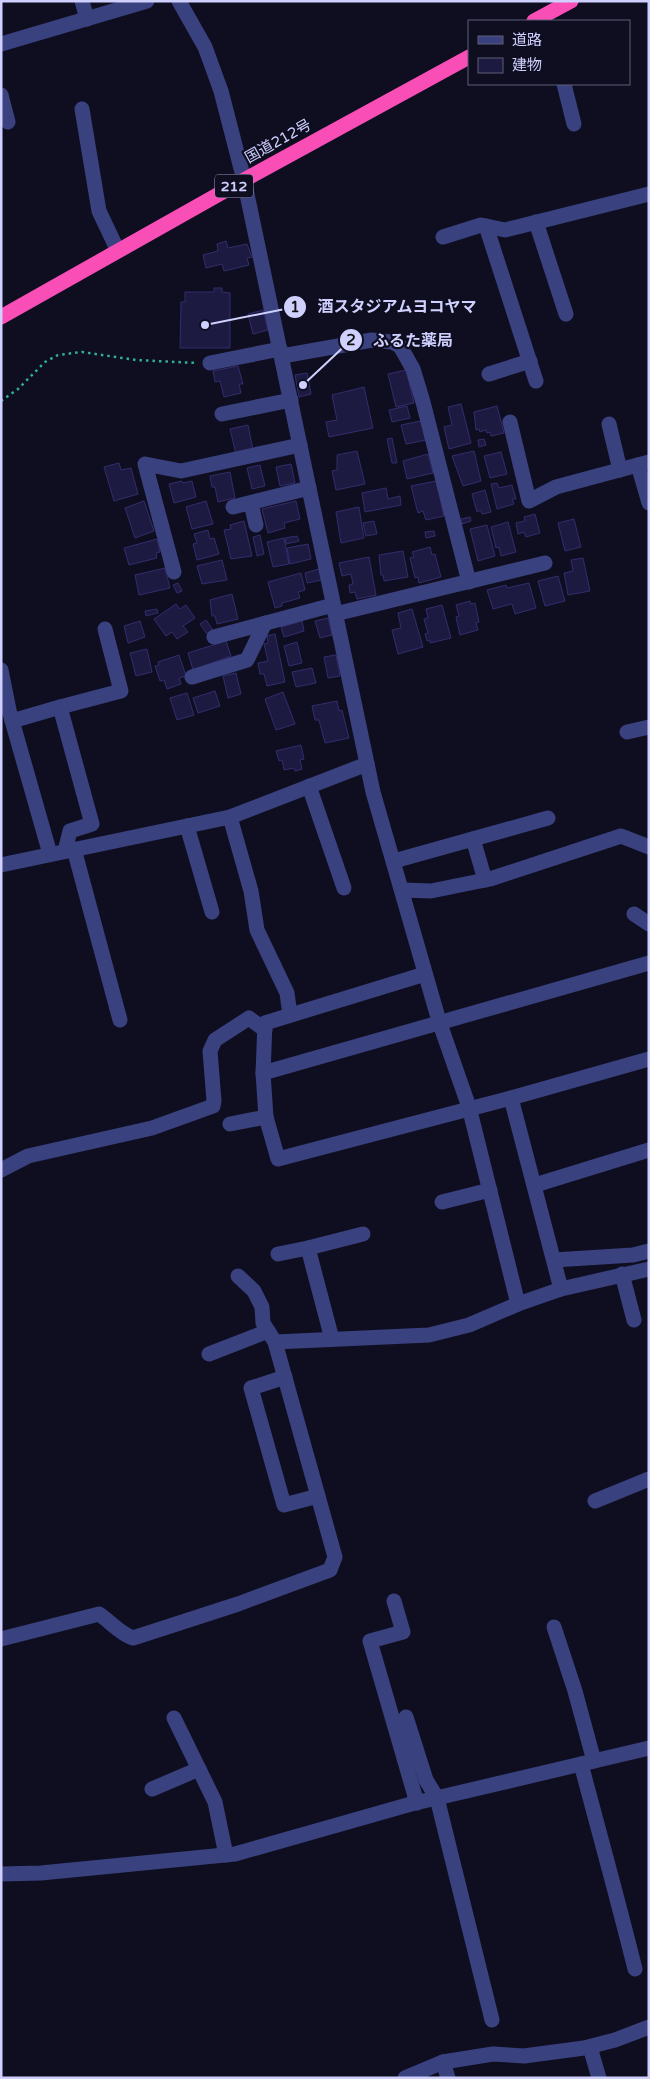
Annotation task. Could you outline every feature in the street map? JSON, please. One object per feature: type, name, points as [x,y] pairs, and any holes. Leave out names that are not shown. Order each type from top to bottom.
[{"type":"highway","points":[[542,19],[571,1]]},
{"type":"highway","name":"国道212号","points":[[1,317],[244,180],[468,58]]},
{"type":"street","points":[[82,1],[87,19]]},
{"type":"street","points":[[1,44],[147,1]]},
{"type":"street","points":[[179,1],[205,47],[221,91],[244,180],[373,792],[403,890],[439,1021],[469,1107],[518,1304]]},
{"type":"street","points":[[564,85],[574,124]]},
{"type":"street","points":[[1,95],[8,122]]},
{"type":"street","points":[[82,109],[99,211],[118,251]]},
{"type":"street","points":[[443,237],[481,225],[506,230],[649,194]]},
{"type":"street","points":[[536,222],[566,314]]},
{"type":"street","points":[[486,226],[536,381]]},
{"type":"street","points":[[210,363],[372,340],[392,342],[400,346],[413,369],[423,402],[468,582]]},
{"type":"street","points":[[489,374],[530,361]]},
{"type":"street","points":[[222,414],[291,400]]},
{"type":"street","points":[[510,422],[529,501],[556,487],[643,464],[649,503]]},
{"type":"street","points":[[609,424],[620,470]]},
{"type":"street","points":[[174,572],[145,464],[181,471],[300,445]]},
{"type":"street","points":[[233,507],[309,488]]},
{"type":"street","points":[[251,503],[256,526]]},
{"type":"street","points":[[214,637],[265,623],[468,582],[545,563]]},
{"type":"street","points":[[192,677],[247,660],[265,623]]},
{"type":"street","points":[[12,721],[121,691],[105,629]]},
{"type":"street","points":[[1,670],[12,721],[50,854]]},
{"type":"street","points":[[60,707],[92,824],[70,831],[70,850],[120,1020]]},
{"type":"street","points":[[627,732],[649,727]]},
{"type":"street","points":[[1,866],[230,817],[367,764]]},
{"type":"street","points":[[309,786],[344,888]]},
{"type":"street","points":[[230,817],[251,891],[257,930],[287,993],[290,1015]]},
{"type":"street","points":[[394,861],[548,818]]},
{"type":"street","points":[[187,826],[212,912]]},
{"type":"street","points":[[403,890],[431,891],[485,880],[621,836],[649,846]]},
{"type":"street","points":[[473,839],[485,880]]},
{"type":"street","points":[[634,914],[649,924]]},
{"type":"street","points":[[263,1073],[439,1021],[649,963]]},
{"type":"street","points":[[425,974],[265,1023],[263,1073],[266,1117],[278,1159],[469,1107],[511,1098],[649,1059]]},
{"type":"street","points":[[1,1170],[28,1156],[152,1128],[213,1106],[210,1051],[215,1040],[249,1018],[264,1030]]},
{"type":"street","points":[[511,1098],[561,1289]]},
{"type":"street","points":[[230,1124],[266,1117]]},
{"type":"street","points":[[535,1185],[649,1150]]},
{"type":"street","points":[[442,1202],[490,1190]]},
{"type":"street","points":[[278,1254],[363,1234]]},
{"type":"street","points":[[308,1248],[332,1339]]},
{"type":"street","points":[[554,1260],[633,1255],[649,1251]]},
{"type":"street","points":[[209,1354],[272,1337],[332,1339],[429,1335],[469,1325],[518,1304],[561,1289],[649,1269]]},
{"type":"street","points":[[622,1274],[634,1320]]},
{"type":"street","points":[[1,1639],[99,1614],[113,1623],[124,1636],[133,1638],[238,1604],[330,1570],[335,1557],[285,1377],[272,1337],[263,1323],[262,1306],[254,1291],[238,1276]]},
{"type":"street","points":[[285,1377],[251,1388],[284,1505],[318,1496]]},
{"type":"street","points":[[595,1501],[649,1480]]},
{"type":"street","points":[[394,1601],[403,1632],[370,1641],[417,1802]]},
{"type":"street","points":[[554,1627],[575,1691],[600,1839],[613,1876],[635,1969]]},
{"type":"street","points":[[406,1717],[426,1780],[437,1798],[492,2020]]},
{"type":"street","points":[[174,1718],[215,1802],[226,1855]]},
{"type":"street","points":[[1,1874],[42,1873],[236,1854],[417,1802],[649,1748]]},
{"type":"street","points":[[152,1789],[199,1769]]},
{"type":"street","points":[[405,2078],[444,2062],[493,2054],[524,2056],[590,2047],[649,2027]]},
{"type":"street","points":[[590,2047],[599,2078]]},
{"type":"street","points":[[444,2062],[448,2078]]},
{"type":"path","points":[[1,402],[18,389],[45,362],[58,356],[82,352],[136,360],[210,363]]},
{"type":"building","points":[[226,241],[228,248],[247,244],[252,257],[247,258],[249,265],[224,271],[222,264],[206,268],[203,255],[218,251],[217,244]]},
{"type":"building","points":[[214,288],[222,288],[222,292],[230,293],[230,348],[180,348],[181,302],[185,302],[185,292],[214,292]]},
{"type":"building","points":[[263,310],[268,330],[253,334],[248,314]]},
{"type":"building","points":[[238,366],[243,384],[239,384],[241,393],[224,397],[220,381],[215,382],[213,371]]},
{"type":"building","points":[[406,370],[414,403],[396,407],[388,374]]},
{"type":"building","points":[[307,373],[311,394],[299,397],[295,375]]},
{"type":"building","points":[[364,387],[373,428],[329,437],[326,422],[337,420],[332,395]]},
{"type":"building","points":[[461,404],[471,443],[449,449],[444,427],[452,425],[448,407]]},
{"type":"building","points":[[407,406],[410,418],[392,422],[389,410]]},
{"type":"building","points":[[497,406],[504,433],[491,436],[490,432],[487,433],[486,430],[480,432],[479,429],[476,430],[474,412]]},
{"type":"building","points":[[421,421],[426,440],[406,444],[401,425]]},
{"type":"building","points":[[248,425],[253,450],[236,454],[230,429]]},
{"type":"building","points":[[392,438],[397,463],[392,463],[387,439]]},
{"type":"building","points":[[484,439],[486,445],[479,447],[478,440]]},
{"type":"building","points":[[357,451],[365,484],[336,490],[332,471],[337,470],[337,455]]},
{"type":"building","points":[[474,451],[481,481],[463,486],[452,456]]},
{"type":"building","points":[[501,452],[507,474],[490,478],[484,456]]},
{"type":"building","points":[[428,454],[433,473],[407,479],[403,461]]},
{"type":"building","points":[[119,463],[121,470],[131,468],[138,494],[114,501],[104,467]]},
{"type":"building","points":[[291,464],[295,483],[280,486],[276,467]]},
{"type":"building","points":[[260,465],[265,486],[252,489],[247,468]]},
{"type":"building","points":[[230,472],[235,498],[218,502],[215,487],[212,487],[210,476]]},
{"type":"building","points":[[182,481],[183,483],[192,481],[196,497],[174,503],[169,484]]},
{"type":"building","points":[[436,481],[444,516],[426,520],[423,511],[418,513],[411,486]]},
{"type":"building","points":[[497,483],[499,488],[512,485],[516,499],[512,499],[514,504],[497,509],[491,484]]},
{"type":"building","points":[[386,488],[388,499],[400,496],[401,505],[365,512],[362,493]]},
{"type":"building","points":[[485,490],[491,512],[482,514],[481,510],[477,512],[472,494]]},
{"type":"building","points":[[144,501],[154,531],[135,538],[125,508]]},
{"type":"building","points":[[206,501],[213,524],[192,529],[186,507]]},
{"type":"building","points":[[296,501],[300,519],[284,523],[285,528],[268,533],[262,509]]},
{"type":"building","points":[[359,507],[364,538],[341,543],[336,512]]},
{"type":"building","points":[[535,514],[540,533],[526,537],[524,532],[518,534],[516,523],[525,521],[524,517]]},
{"type":"building","points":[[470,517],[471,521],[462,524],[461,519]]},
{"type":"building","points":[[574,519],[581,547],[565,551],[558,523]]},
{"type":"building","points":[[244,521],[252,556],[231,559],[224,530],[231,529],[230,525]]},
{"type":"building","points":[[374,521],[377,534],[366,536],[363,523]]},
{"type":"building","points":[[508,522],[516,552],[501,556],[499,547],[496,548],[491,527]]},
{"type":"building","points":[[487,525],[495,556],[478,561],[470,529]]},
{"type":"building","points":[[208,530],[210,539],[214,538],[219,554],[197,560],[193,544],[197,543],[194,534]]},
{"type":"building","points":[[434,531],[435,536],[426,538],[425,532]]},
{"type":"building","points":[[260,535],[264,554],[257,556],[253,537]]},
{"type":"building","points":[[297,536],[299,541],[286,544],[285,538]]},
{"type":"building","points":[[284,538],[289,564],[273,567],[267,542]]},
{"type":"building","points":[[157,539],[160,552],[156,553],[157,558],[129,565],[124,548]]},
{"type":"building","points":[[308,544],[311,559],[290,564],[287,548]]},
{"type":"building","points":[[430,547],[432,555],[435,554],[441,577],[419,583],[418,577],[415,578],[410,558],[414,557],[412,552]]},
{"type":"building","points":[[403,551],[408,577],[384,581],[383,575],[381,575],[379,555]]},
{"type":"building","points":[[369,557],[376,595],[357,599],[355,592],[350,593],[349,585],[353,584],[351,574],[342,576],[339,563]]},
{"type":"building","points":[[583,558],[590,591],[568,595],[564,573],[573,571],[571,560]]},
{"type":"building","points":[[222,560],[227,580],[202,584],[197,566]]},
{"type":"building","points":[[165,568],[170,588],[139,595],[135,575]]},
{"type":"building","points":[[319,569],[322,580],[307,583],[305,573]]},
{"type":"building","points":[[301,573],[305,590],[298,592],[300,598],[282,603],[282,606],[275,608],[268,582]]},
{"type":"building","points":[[558,576],[565,601],[545,606],[538,581]]},
{"type":"building","points":[[178,583],[182,591],[177,593],[173,585]]},
{"type":"building","points":[[529,583],[536,608],[515,614],[512,604],[493,609],[487,590],[506,585],[507,588]]},
{"type":"building","points":[[232,594],[238,619],[217,624],[215,616],[212,616],[210,600]]},
{"type":"building","points":[[470,601],[471,604],[475,603],[479,622],[476,623],[478,630],[460,635],[456,617],[459,616],[456,605]]},
{"type":"building","points":[[176,604],[180,609],[186,605],[195,618],[183,626],[188,632],[177,639],[172,632],[166,636],[154,619]]},
{"type":"building","points":[[442,605],[451,638],[430,643],[430,640],[427,641],[425,634],[428,633],[424,619],[428,618],[426,609]]},
{"type":"building","points":[[157,609],[158,613],[146,616],[145,611]]},
{"type":"building","points":[[412,609],[423,647],[398,654],[392,630],[401,628],[398,613]]},
{"type":"building","points":[[328,618],[332,635],[320,638],[315,621]]},
{"type":"building","points":[[206,620],[213,630],[207,634],[200,624]]},
{"type":"building","points":[[140,621],[145,637],[128,643],[124,626]]},
{"type":"building","points":[[302,621],[304,631],[284,637],[281,627]]},
{"type":"building","points":[[275,634],[285,682],[267,686],[264,674],[260,674],[258,663],[268,661],[264,644],[268,643],[267,636]]},
{"type":"building","points":[[226,641],[231,656],[193,670],[188,653]]},
{"type":"building","points":[[297,642],[302,663],[289,666],[284,646]]},
{"type":"building","points":[[147,649],[152,672],[136,676],[130,653]]},
{"type":"building","points":[[179,655],[186,676],[179,678],[181,684],[167,689],[164,680],[160,681],[155,666],[159,665],[158,662]]},
{"type":"building","points":[[336,655],[340,676],[328,678],[324,657]]},
{"type":"building","points":[[312,668],[316,683],[296,687],[292,672]]},
{"type":"building","points":[[236,673],[241,694],[228,698],[223,676]]},
{"type":"building","points":[[215,691],[220,706],[198,713],[193,698]]},
{"type":"building","points":[[283,692],[295,724],[276,730],[265,699]]},
{"type":"building","points":[[187,693],[194,715],[177,720],[170,698]]},
{"type":"building","points":[[337,701],[339,711],[342,710],[349,738],[325,743],[319,720],[315,720],[312,706]]},
{"type":"building","points":[[301,745],[304,759],[300,760],[302,769],[295,771],[294,768],[284,770],[282,760],[279,761],[276,751]]},
{"type":"place","name":"酒スタジアムヨコヤマ","points":[[205,325]]},
{"type":"place","name":"ふるた薬局","points":[[303,385]]}]
